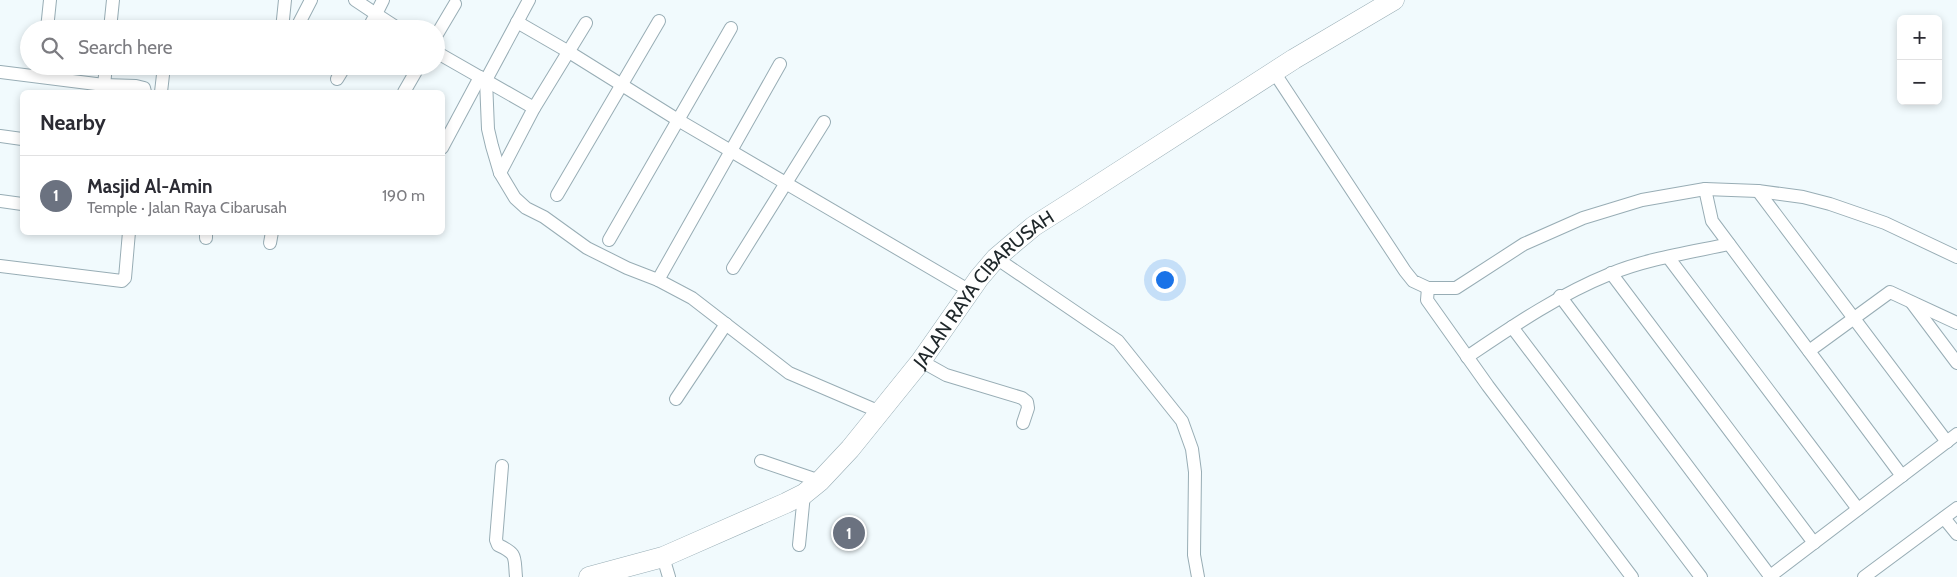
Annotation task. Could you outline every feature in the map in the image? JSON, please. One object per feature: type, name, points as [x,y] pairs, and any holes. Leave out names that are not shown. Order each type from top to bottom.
[{"type":"main road","name":"JALAN RAYA CIBARUSAH","points":[[589,577],[663,556],[804,494],[820,481],[850,449],[921,361],[970,291],[996,258],[1034,226],[1274,72],[1394,0]]},
{"type":"street","points":[[48,20],[50,0]]},
{"type":"street","points":[[111,20],[113,0]]},
{"type":"street","points":[[283,20],[284,0]]},
{"type":"street","points":[[301,20],[311,0]]},
{"type":"street","points":[[355,0],[385,20]]},
{"type":"street","points":[[373,20],[384,0]]},
{"type":"street","points":[[445,143],[517,22],[526,2]]},
{"type":"street","points":[[445,20],[454,4]]},
{"type":"street","points":[[557,195],[660,21]]},
{"type":"street","points":[[517,22],[570,52],[730,151],[970,291]]},
{"type":"street","points":[[500,173],[534,108],[586,24]]},
{"type":"street","points":[[609,240],[730,28]]},
{"type":"street","points":[[445,57],[534,108]]},
{"type":"street","points":[[658,280],[780,64]]},
{"type":"street","points":[[0,72],[20,72]]},
{"type":"street","points":[[1274,72],[1405,271],[1413,281],[1428,288],[1456,288],[1524,244],[1583,218],[1642,200],[1705,189],[1758,191],[1803,197],[1857,212],[1957,257]]},
{"type":"street","points":[[56,75],[104,85],[136,86],[144,88],[144,90]]},
{"type":"street","points":[[104,85],[105,75]]},
{"type":"street","points":[[161,90],[163,75]]},
{"type":"street","points":[[337,79],[339,75]]},
{"type":"street","points":[[405,90],[414,75]]},
{"type":"street","points":[[483,79],[488,129],[500,173],[515,198],[526,208],[544,218],[587,248],[627,268],[658,280],[692,298],[789,373],[880,412]]},
{"type":"street","points":[[733,268],[824,122]]},
{"type":"street","points":[[0,136],[20,139]]},
{"type":"street","points":[[1705,189],[1712,221],[1902,476]]},
{"type":"street","points":[[1758,191],[1946,442]]},
{"type":"street","points":[[0,201],[20,204]]},
{"type":"street","points":[[0,266],[122,281],[125,278],[129,235]]},
{"type":"street","points":[[1467,356],[1560,296],[1612,273],[1668,257],[1729,244]]},
{"type":"street","points":[[1668,257],[1858,509]]},
{"type":"street","points":[[996,258],[1118,341],[1182,421],[1192,449],[1195,472],[1194,555],[1198,577]]},
{"type":"street","points":[[1612,273],[1814,543]]},
{"type":"street","points":[[1428,288],[1427,300],[1632,577]]},
{"type":"street","points":[[1809,351],[1890,292],[1957,323]]},
{"type":"street","points":[[1560,296],[1769,576],[1957,434]]},
{"type":"street","points":[[1910,301],[1957,363]]},
{"type":"street","points":[[676,399],[726,324]]},
{"type":"street","points":[[1512,326],[1701,577]]},
{"type":"street","points":[[921,361],[946,374],[1022,398],[1027,402],[1028,408],[1023,423]]},
{"type":"street","points":[[761,461],[820,481]]},
{"type":"street","points":[[502,466],[496,542],[498,546],[513,553],[516,577]]},
{"type":"street","points":[[799,544],[804,494]]},
{"type":"street","points":[[1864,577],[1957,508]]},
{"type":"street","points":[[1944,518],[1957,534]]},
{"type":"street","points":[[663,556],[669,577]]},
{"type":"place","name":"Masjid Al-Amin","points":[[849,533]]}]
